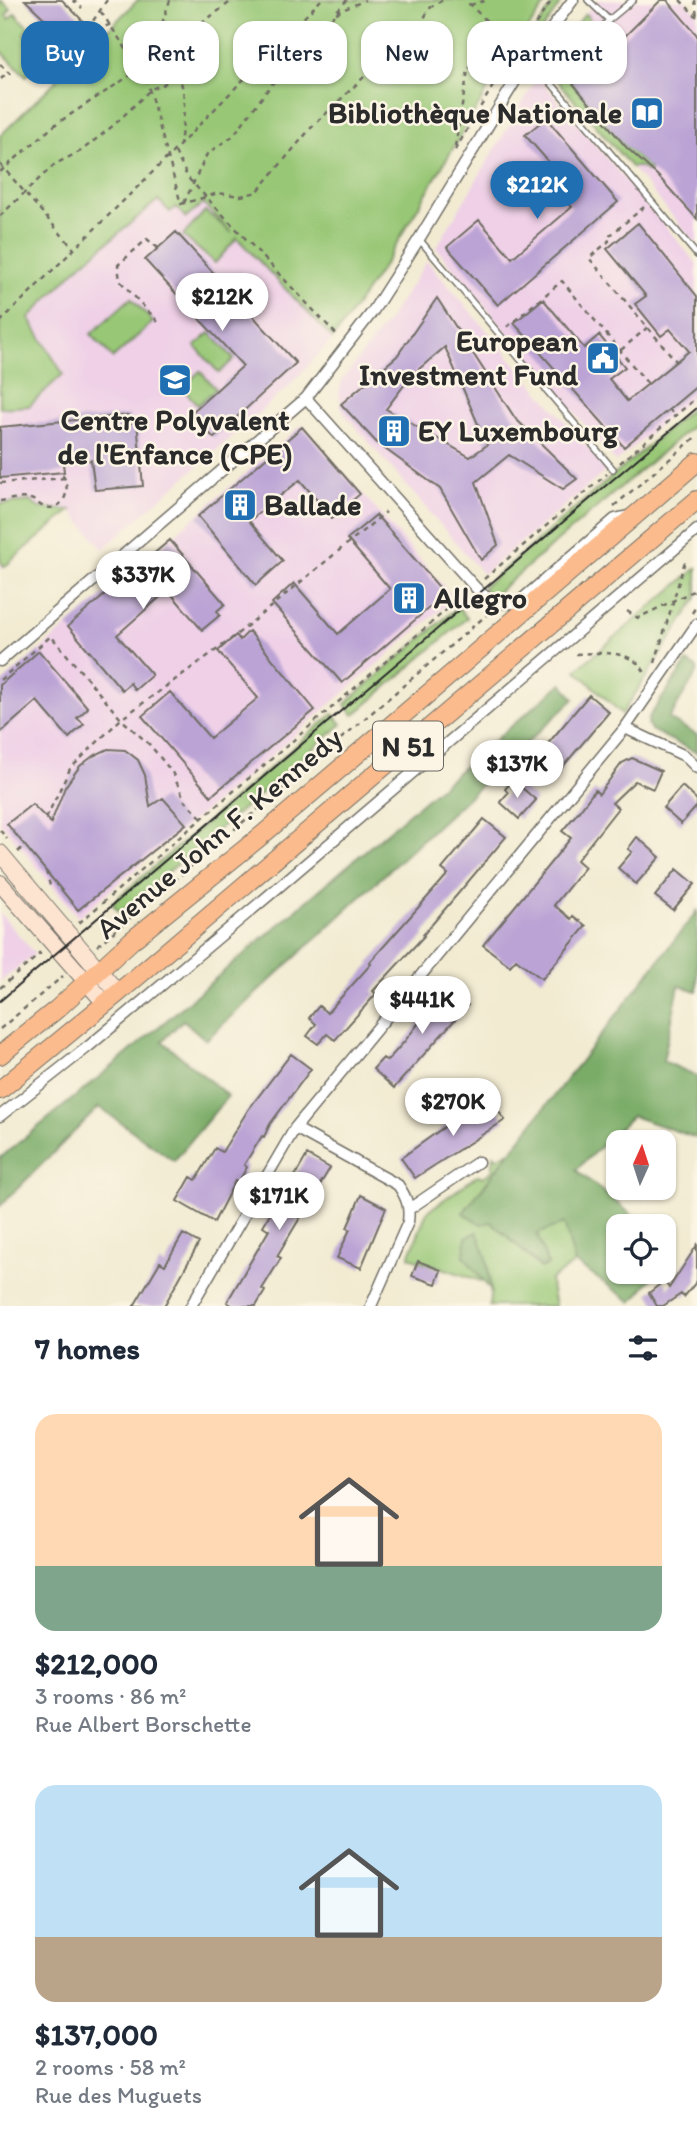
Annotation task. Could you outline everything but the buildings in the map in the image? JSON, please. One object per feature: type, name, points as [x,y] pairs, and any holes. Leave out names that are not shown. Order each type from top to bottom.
[{"type":"main road","name":"Avenue John F. Kennedy","points":[[0,1055],[433,690],[697,462]]},
{"type":"main road","name":"Avenue John F. Kennedy","points":[[0,1090],[112,998],[697,500]]},
{"type":"street","points":[[557,21],[573,0]]},
{"type":"street","points":[[0,661],[306,398],[365,322],[513,84]]},
{"type":"street","points":[[306,398],[474,586],[489,600],[500,604],[519,602],[615,519],[634,514]]},
{"type":"street","points":[[0,1115],[89,1046],[697,530]]},
{"type":"street","points":[[191,1306],[295,1128],[625,729],[697,624]]},
{"type":"street","points":[[625,729],[685,756],[697,768]]},
{"type":"street","points":[[0,853],[80,961],[112,998]]},
{"type":"street","points":[[0,883],[80,961]]},
{"type":"street","points":[[295,1128],[398,1185],[406,1196],[408,1222],[371,1306]]},
{"type":"street","points":[[409,1209],[478,1162]]},
{"type":"lane","points":[[588,0],[608,20],[633,0]]},
{"type":"lane","points":[[552,84],[697,255]]},
{"type":"lane","points":[[419,239],[613,469]]},
{"type":"path","points":[[73,0],[82,8]]},
{"type":"path","points":[[107,0],[91,24],[91,29],[95,31],[111,24]]},
{"type":"path","points":[[163,21],[170,0]]},
{"type":"path","points":[[205,21],[233,0]]},
{"type":"path","points":[[0,322],[175,151],[321,0]]},
{"type":"path","points":[[184,203],[207,154],[233,136],[284,68],[313,47],[335,13],[347,0]]},
{"type":"path","points":[[335,13],[365,0]]},
{"type":"path","points":[[148,84],[181,204],[218,193],[241,196],[257,192],[312,128],[422,21],[431,7],[443,0]]},
{"type":"path","points":[[465,0],[495,29],[494,37],[468,71],[454,150],[504,69],[552,0]]},
{"type":"path","points":[[470,5],[487,0]]},
{"type":"path","points":[[680,0],[697,17]]},
{"type":"path","points":[[695,0],[697,17]]},
{"type":"path","points":[[101,12],[123,43]]},
{"type":"path","points":[[0,64],[13,77]]},
{"type":"path","points":[[1,79],[8,72]]},
{"type":"path","points":[[0,172],[56,124],[123,80]]},
{"type":"path","points":[[0,216],[55,164],[81,151],[114,125],[150,89],[164,84]]},
{"type":"path","points":[[180,145],[184,105],[181,84]]},
{"type":"path","points":[[175,151],[193,183],[337,335]]},
{"type":"path","points":[[0,164],[74,249]]},
{"type":"path","points":[[651,201],[607,238],[609,241],[589,258],[676,361]]},
{"type":"path","points":[[158,248],[147,239],[118,265],[120,281],[160,324]]},
{"type":"path","points":[[513,322],[562,281],[649,384]]},
{"type":"path","points":[[620,350],[648,327]]},
{"type":"path","points":[[78,924],[697,397]]},
{"type":"path","points":[[670,409],[675,416]]},
{"type":"path","points":[[613,507],[697,436]]},
{"type":"path","points":[[0,501],[31,498],[44,507],[54,507],[65,499],[68,489],[66,478],[61,472]]},
{"type":"path","points":[[0,483],[66,478]]},
{"type":"path","points":[[46,818],[70,769],[121,719],[230,640],[386,512]]},
{"type":"path","points":[[654,666],[685,561]]},
{"type":"path","points":[[627,611],[638,618],[697,589]]},
{"type":"path","name":"Avenue John F. Kennedy","points":[[0,1029],[500,604]]},
{"type":"path","points":[[0,680],[51,636],[121,719],[150,745],[172,772],[185,801],[202,818]]},
{"type":"path","points":[[576,654],[615,654],[630,657],[644,669],[649,681]]},
{"type":"path","points":[[18,852],[25,845]]},
{"type":"path","points":[[47,872],[51,890]]},
{"type":"path","points":[[0,988],[40,954]]},
{"type":"shaded area","name":"Bibliothèque Nationale","points":[[597,0],[685,0],[697,13],[697,245],[631,167],[642,167],[573,84],[627,84],[627,21],[589,21],[585,14]]},
{"type":"shaded area","points":[[534,84],[544,84],[697,264],[697,392],[616,462],[436,248]]},
{"type":"shaded area","name":"Centre Polyvalent de l'Enfance (CPE)","points":[[158,200],[169,212],[175,206],[203,203],[333,339],[288,387],[103,549],[71,510],[0,570],[0,408],[29,406],[29,318],[76,269]]},
{"type":"shaded area","points":[[427,261],[607,470],[483,574],[343,412],[339,394],[342,380],[387,322]]},
{"type":"shaded area","points":[[302,425],[454,598],[78,917],[0,822],[0,684]]},
{"type":"shaded area","points":[[0,913],[35,954],[0,982]]},
{"type":"green space","points":[[0,0],[11,9],[6,15],[9,19],[15,13],[22,21],[21,71],[0,50]]},
{"type":"green space","points":[[138,0],[548,0],[534,21],[467,21],[467,84],[491,84],[384,265],[333,339],[237,238],[215,263],[183,236],[205,211],[232,233],[203,203],[186,218],[176,207],[170,212],[158,200],[76,269],[29,318],[63,374],[29,406],[0,408],[0,136],[53,84],[109,84],[109,29]]},
{"type":"green space","points":[[556,0],[563,0],[548,21],[541,21]]},
{"type":"green space","points":[[585,14],[589,17],[589,21],[580,21]]},
{"type":"green space","points":[[560,84],[573,84],[626,146],[651,169],[648,172],[642,167],[631,167]]},
{"type":"green space","points":[[131,298],[153,322],[113,358],[91,334]]},
{"type":"green space","points":[[210,333],[234,359],[219,373],[195,346]]},
{"type":"green space","points":[[200,371],[216,389],[198,405],[182,388]]},
{"type":"green space","points":[[697,404],[697,422],[493,596],[482,588]]},
{"type":"green space","points":[[30,501],[39,508],[71,510],[4,567],[0,560],[0,504]]},
{"type":"green space","points":[[697,568],[697,598],[622,714],[576,670]]},
{"type":"green space","points":[[458,607],[467,618],[354,715],[345,704]]},
{"type":"green space","points":[[687,662],[697,668],[697,673],[669,719],[697,735],[697,753],[651,730],[648,724],[649,717]]},
{"type":"green space","points":[[562,683],[574,699],[206,1040],[183,1020],[162,1041],[228,1096],[174,1161],[99,1107],[0,1206],[0,1158],[114,1065]]},
{"type":"green space","points":[[333,714],[342,724],[120,913],[112,903]]},
{"type":"green space","points":[[697,911],[697,991],[679,986],[663,1061],[697,1076],[697,1138],[632,1116],[617,1130],[606,1130],[606,1141],[576,1170],[606,1194],[606,1200],[613,1200],[631,1214],[606,1214],[606,1284],[647,1284],[632,1302],[575,1263],[564,1223],[537,1234],[548,1265],[541,1268],[492,1222],[481,1224],[463,1213]]},
{"type":"green space","points":[[510,1151],[463,1213],[492,1222],[541,1268],[548,1265],[537,1234],[564,1222],[575,1263],[550,1280],[555,1306],[489,1306],[488,1268],[477,1232],[464,1256],[484,1282],[409,1257],[427,1212],[478,1175],[483,1177],[492,1171],[494,1155],[497,1158]]},
{"type":"green space","points":[[477,1232],[486,1255],[491,1291],[464,1256],[466,1237]]},
{"type":"tram line","points":[[0,1001],[697,408]]},
{"type":"place","name":"Bibliothèque Nationale","points":[[647,113]]},
{"type":"place","name":"European Investment Fund","points":[[603,358]]},
{"type":"place","name":"Centre Polyvalent de l'Enfance (CPE)","points":[[175,380]]},
{"type":"place","name":"EY Luxembourg","points":[[394,431]]},
{"type":"place","name":"Ballade","points":[[240,505]]},
{"type":"place","name":"Allegro","points":[[409,598]]}]
